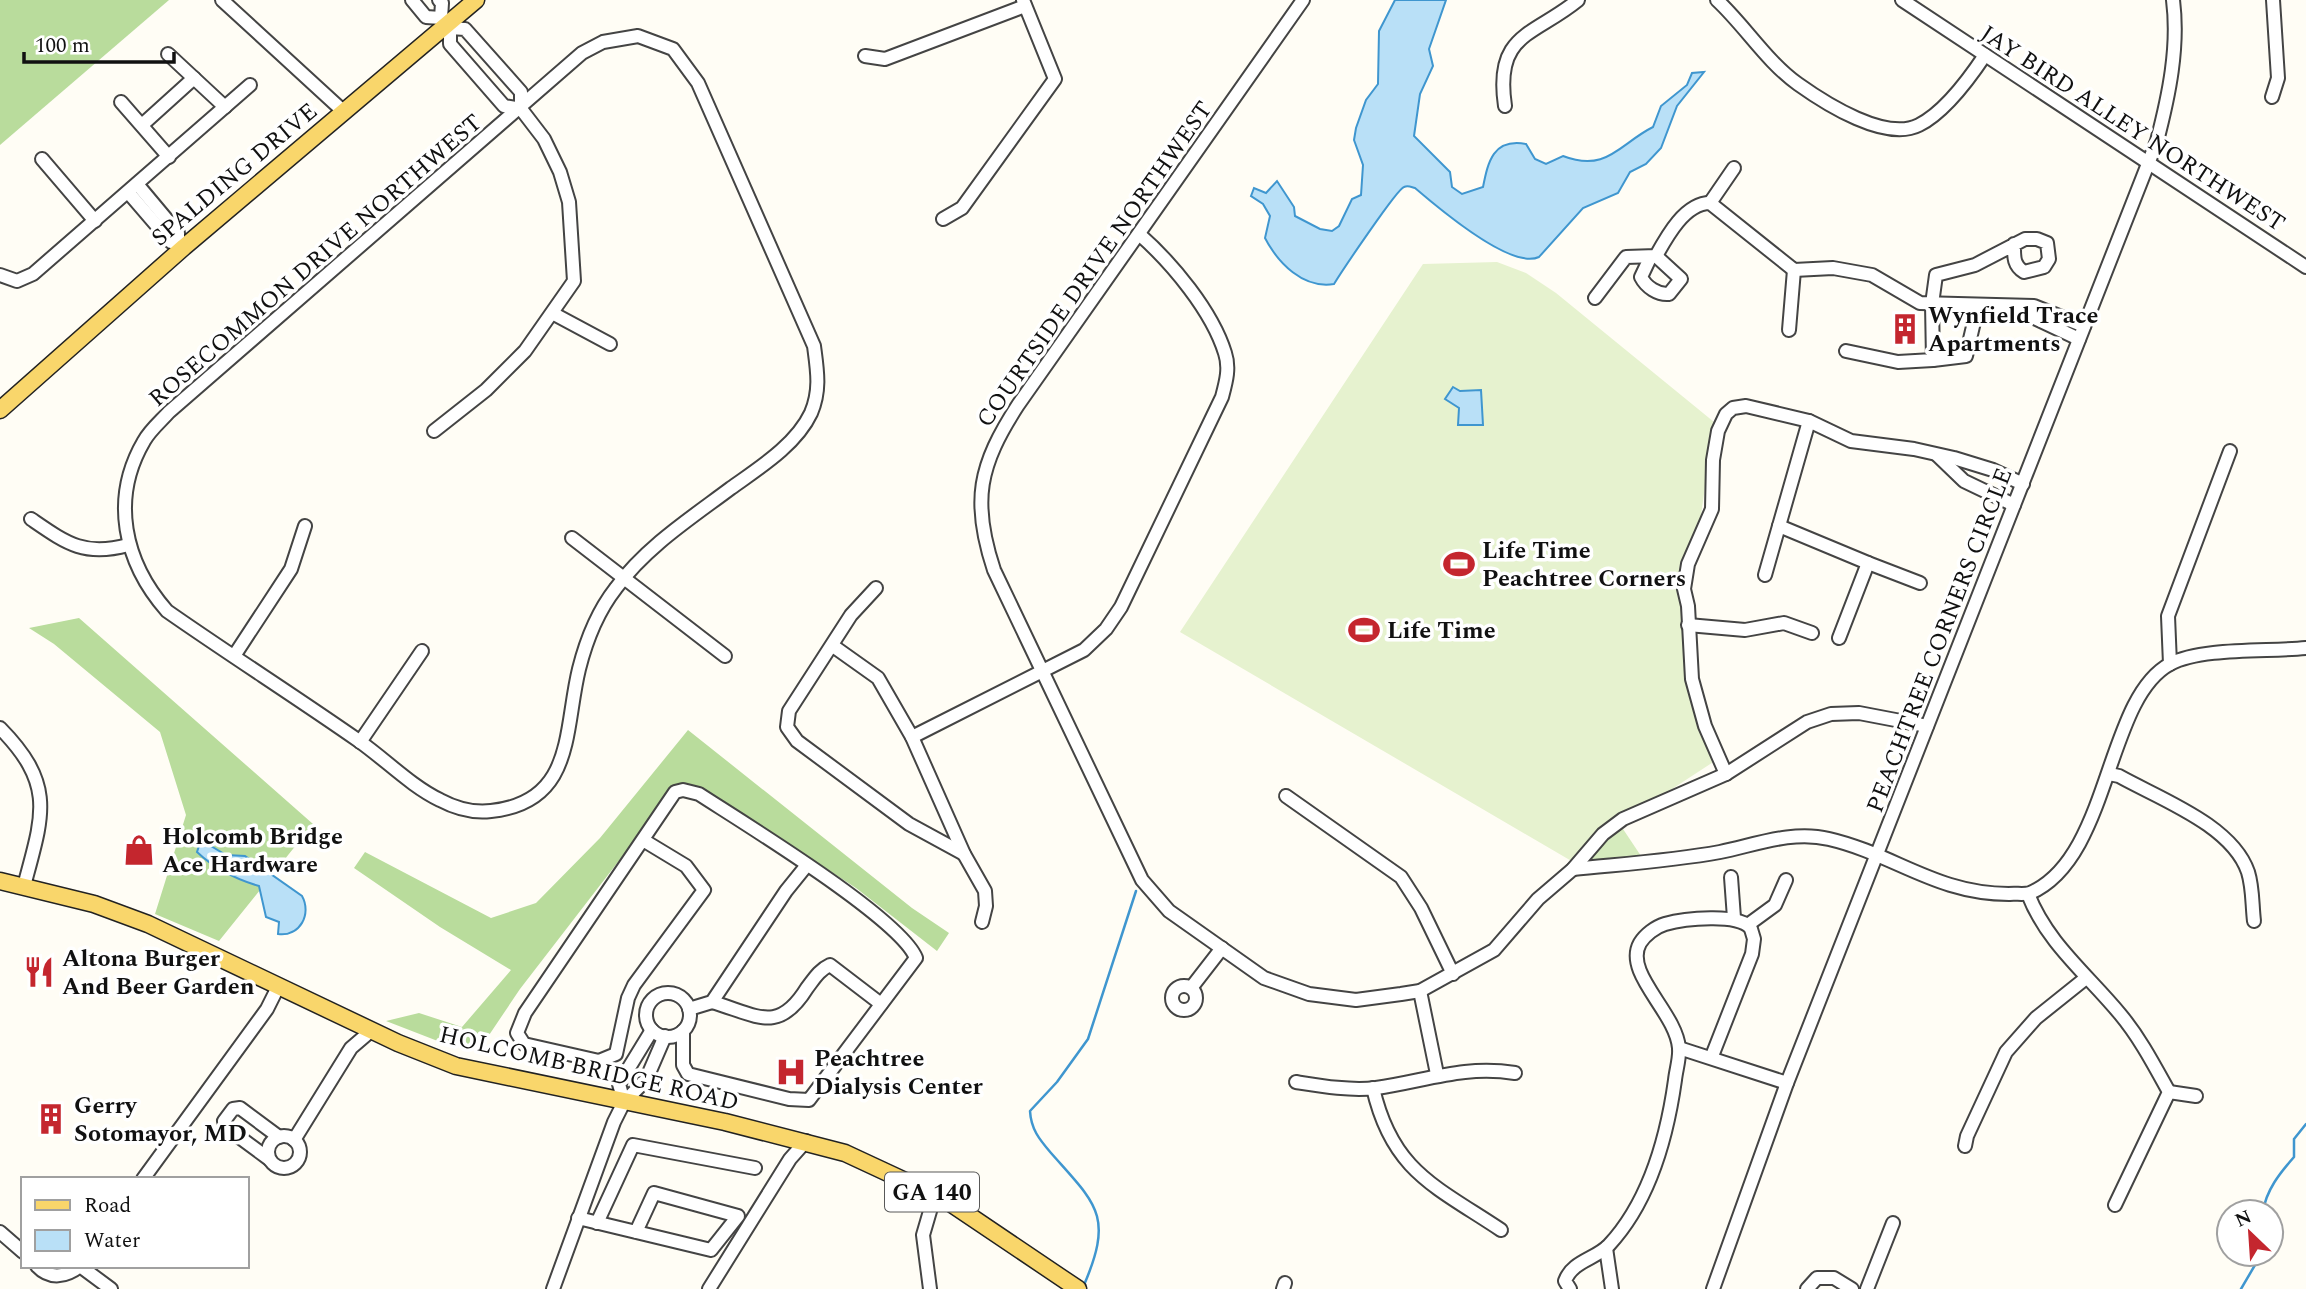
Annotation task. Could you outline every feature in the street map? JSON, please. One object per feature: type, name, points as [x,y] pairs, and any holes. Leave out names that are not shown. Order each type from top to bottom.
[{"type":"main road","name":"SPALDING DRIVE","points":[[0,408],[181,244],[476,0]]},
{"type":"main road","name":"HOLCOMB BRIDGE ROAD","points":[[0,881],[93,904],[148,924],[372,1030],[456,1066],[806,1141],[871,1163],[935,1194],[1078,1289]]},
{"type":"street","points":[[222,0],[343,111]]},
{"type":"street","points":[[412,0],[426,17],[465,29],[521,92],[521,109],[549,150],[560,172],[569,202],[575,281],[525,351],[486,390],[434,431]]},
{"type":"street","points":[[439,0],[442,3],[450,44],[504,106],[521,109]]},
{"type":"street","name":"COURTSIDE DRIVE NORTHWEST","points":[[1303,0],[1018,405],[995,440],[984,472],[980,505],[984,539],[994,570],[1142,880],[1163,906],[1264,978],[1309,994],[1356,1000],[1420,991],[1494,950],[1538,899],[1573,869],[1603,834],[1623,819],[1726,774],[1807,723],[1831,714],[1859,713],[1927,726]]},
{"type":"street","points":[[1505,106],[1501,82],[1512,47],[1529,30],[1578,0]]},
{"type":"street","points":[[1717,0],[1798,85],[1882,130],[1902,130],[1920,125],[1944,104],[1985,55]]},
{"type":"street","name":"JAY BIRD ALLEY NORTHWEST","points":[[1902,0],[2306,267]]},
{"type":"street","name":"PEACHTREE CORNERS CIRCLE","points":[[1713,1289],[1787,1083],[2148,161],[2166,107],[2175,37],[2173,0]]},
{"type":"street","points":[[2272,97],[2278,78],[2273,0]]},
{"type":"street","points":[[865,55],[886,59],[1024,3],[1055,79],[962,208],[943,219]]},
{"type":"street","name":"ROSECOMMON DRIVE NORTHWEST","points":[[638,36],[673,49],[698,83],[814,346],[819,384],[811,413],[799,432],[760,467],[658,544],[623,580],[595,623],[586,647],[578,671],[572,722],[558,769],[550,784],[533,796],[490,811],[457,808],[436,799],[360,742],[167,611],[148,589],[128,545],[123,512],[128,484],[145,439],[169,412],[521,109],[582,53],[603,42],[638,36]]},
{"type":"street","points":[[168,54],[225,107]]},
{"type":"street","points":[[475,74],[491,59]]},
{"type":"street","points":[[142,125],[194,78]]},
{"type":"street","points":[[0,275],[17,281],[33,274],[250,85]]},
{"type":"street","points":[[121,102],[169,157]]},
{"type":"street","points":[[42,159],[95,221]]},
{"type":"street","points":[[1710,203],[1734,168]]},
{"type":"street","name":"SPALDING DRIVE","points":[[133,188],[171,242],[181,244]]},
{"type":"street","points":[[1595,298],[1626,257],[1653,257],[1688,209],[1699,203],[1710,203],[1794,270],[1833,268],[1872,275],[1920,303],[2034,306],[2084,326]]},
{"type":"street","points":[[912,737],[1084,650],[1106,629],[1121,607],[1223,397],[1228,374],[1226,355],[1203,311],[1169,260],[1139,234]]},
{"type":"street","points":[[1933,360],[1931,304],[1936,275],[1975,265],[2014,244]]},
{"type":"street","points":[[1788,330],[1794,270]]},
{"type":"street","points":[[1846,351],[1898,362],[1966,356],[1978,305]]},
{"type":"street","points":[[2018,306],[2028,315],[2079,339]]},
{"type":"street","points":[[554,314],[610,344]]},
{"type":"street","points":[[1726,774],[1705,726],[1692,679],[1688,606],[1684,589],[1689,564],[1712,509],[1713,460],[1718,431],[1733,408],[1746,407],[1808,421],[1851,441],[1914,449],[1974,464],[2023,484]]},
{"type":"street","points":[[1765,575],[1808,421]]},
{"type":"street","points":[[2170,664],[2168,617],[2231,451]]},
{"type":"street","points":[[1937,455],[1964,481],[2014,506]]},
{"type":"street","points":[[31,519],[69,544],[89,551],[128,545]]},
{"type":"street","points":[[234,656],[291,569],[305,526]]},
{"type":"street","points":[[1779,526],[1920,583]]},
{"type":"street","points":[[572,538],[623,580],[726,656]]},
{"type":"street","points":[[1839,638],[1868,563]]},
{"type":"street","points":[[876,589],[851,615],[789,711],[787,727],[797,741],[909,824],[964,854]]},
{"type":"street","points":[[1688,625],[1752,628],[1784,623],[1812,634]]},
{"type":"street","points":[[833,646],[878,678],[912,737],[964,854],[985,891],[986,906],[982,922]]},
{"type":"street","points":[[1573,869],[1720,852],[1767,840],[1800,837],[1836,840],[1878,855],[1901,868],[1974,892],[2028,894],[2059,872],[2079,843],[2137,700],[2170,664],[2211,654],[2306,648]]},
{"type":"street","points":[[360,742],[422,651]]},
{"type":"street","points":[[0,727],[22,750],[42,792],[36,844],[24,886]]},
{"type":"street","points":[[2109,774],[2119,776],[2213,827],[2232,845],[2248,872],[2254,921]]},
{"type":"street","points":[[634,985],[655,997],[675,994],[689,1009],[689,1020],[683,1031],[683,1065],[688,1074],[789,1099],[808,1100],[916,958],[913,951],[879,918],[807,865],[699,794],[683,790],[675,792],[525,1013],[517,1033],[524,1044],[599,1061],[616,1054],[628,998],[634,985],[704,890],[686,866],[643,840]]},
{"type":"street","points":[[1286,796],[1401,877],[1421,908],[1453,974]]},
{"type":"street","points":[[712,1002],[786,891],[807,865]]},
{"type":"street","points":[[1731,877],[1734,918]]},
{"type":"street","points":[[1749,924],[1775,905],[1786,880]]},
{"type":"street","points":[[2028,894],[2037,918],[2051,940],[2122,1016],[2148,1053],[2169,1092]]},
{"type":"street","points":[[1570,1289],[1565,1281],[1569,1271],[1606,1248],[1629,1223],[1642,1200],[1670,1119],[1679,1048],[1665,1009],[1643,981],[1635,963],[1637,948],[1649,933],[1664,924],[1734,918],[1749,924],[1754,939],[1752,954],[1712,1056]]},
{"type":"street","points":[[1191,988],[1222,948]]},
{"type":"street","points":[[689,1009],[712,1002],[765,1017],[783,1017],[796,1005],[817,973],[830,965],[881,1004]]},
{"type":"street","points":[[1965,1146],[1966,1136],[2006,1052],[2036,1018],[2086,978]]},
{"type":"street","points":[[144,1177],[267,1009],[278,986]]},
{"type":"street","points":[[1420,991],[1437,1074]]},
{"type":"street","points":[[655,997],[646,1016],[652,1030],[666,1037]]},
{"type":"street","points":[[294,1140],[351,1048],[372,1030]]},
{"type":"street","points":[[624,1102],[619,1084],[652,1030]]},
{"type":"street","points":[[553,1289],[624,1102],[646,1080],[666,1037],[683,1031]]},
{"type":"street","points":[[1679,1048],[1712,1056],[1787,1083]]},
{"type":"street","points":[[1296,1082],[1373,1088],[1437,1074],[1492,1069],[1515,1073]]},
{"type":"street","points":[[1373,1088],[1385,1132],[1405,1161],[1501,1230]]},
{"type":"street","points":[[2169,1092],[2196,1096]]},
{"type":"street","points":[[2115,1205],[2169,1092]]},
{"type":"street","points":[[240,1108],[279,1137],[294,1140],[299,1149],[294,1164],[280,1168],[227,1128],[224,1121],[233,1109],[240,1108]]},
{"type":"street","points":[[269,1159],[268,1149],[279,1137]]},
{"type":"street","points":[[709,1289],[790,1159],[806,1141]]},
{"type":"street","points":[[597,1223],[633,1144],[755,1168]]},
{"type":"street","points":[[578,1218],[710,1250],[738,1216],[654,1193],[636,1232]]},
{"type":"street","points":[[930,1289],[923,1235],[935,1194]]},
{"type":"street","points":[[1867,1289],[1893,1223]]},
{"type":"street","points":[[0,1232],[21,1250]]},
{"type":"street","points":[[1606,1248],[1612,1289]]},
{"type":"street","points":[[39,1268],[42,1272],[62,1276],[76,1268]]},
{"type":"street","points":[[83,1268],[111,1289]]},
{"type":"street","points":[[1807,1289],[1817,1278],[1833,1278],[1852,1289]]},
{"type":"green space","points":[[0,0],[169,0],[0,145]]},
{"type":"green space","name":"Life Time Peachtree Corners","points":[[1497,262],[1526,273],[1556,293],[1714,422],[1697,544],[1687,584],[1691,669],[1724,755],[1646,806],[1580,866],[1180,632],[1423,264]]},
{"type":"green space","points":[[79,618],[313,824],[219,941],[155,914],[186,815],[160,732],[54,644],[29,628]]},
{"type":"green space","points":[[688,730],[912,908],[949,933],[937,951],[856,888],[701,787],[675,788],[520,989],[479,1050],[448,1045],[386,1021],[419,1013],[462,1027],[511,970],[440,927],[354,868],[365,852],[491,918],[536,903],[600,838]]},
{"type":"green space","points":[[1621,826],[1641,856],[1583,862]]},
{"type":"water","points":[[1395,0],[1446,0],[1429,49],[1433,66],[1420,94],[1414,136],[1450,172],[1452,187],[1462,194],[1483,187],[1490,161],[1499,148],[1506,145],[1526,144],[1535,159],[1546,164],[1563,156],[1591,161],[1612,154],[1653,127],[1661,106],[1687,85],[1692,73],[1704,72],[1677,106],[1661,148],[1646,164],[1630,172],[1618,193],[1583,208],[1539,257],[1526,259],[1493,246],[1415,188],[1407,186],[1391,201],[1334,284],[1312,282],[1284,265],[1270,247],[1265,238],[1270,216],[1263,204],[1251,196],[1254,188],[1266,193],[1277,181],[1294,207],[1295,216],[1320,229],[1332,231],[1339,226],[1352,199],[1361,195],[1363,165],[1354,140],[1356,128],[1366,100],[1378,84],[1379,31]]},
{"type":"water","points":[[1453,387],[1460,391],[1481,390],[1483,425],[1458,425],[1459,408],[1445,399]]},
{"type":"water","points":[[201,840],[226,855],[245,856],[302,896],[306,910],[298,928],[286,934],[278,934],[279,922],[266,917],[259,886],[211,864],[197,852]]},
{"type":"waterway","points":[[1084,1285],[1098,1242],[1096,1212],[1079,1185],[1039,1138],[1030,1111],[1057,1082],[1088,1039],[1136,891]]},
{"type":"waterway","points":[[2267,1198],[2270,1189],[2294,1157],[2294,1139],[2306,1124]]},
{"type":"waterway","points":[[2241,1289],[2253,1268]]},
{"type":"place","name":"Wynfield Trace Apartments","points":[[1905,329]]},
{"type":"place","name":"Life Time Peachtree Corners","points":[[1459,564]]},
{"type":"place","name":"Life Time","points":[[1364,630]]},
{"type":"place","name":"Holcomb Bridge Ace Hardware","points":[[139,850]]},
{"type":"place","name":"Altona Burger And Beer Garden","points":[[39,972]]},
{"type":"place","name":"Peachtree Dialysis Center","points":[[791,1072]]},
{"type":"place","name":"Gerry Sotomayor, MD","points":[[51,1119]]}]
